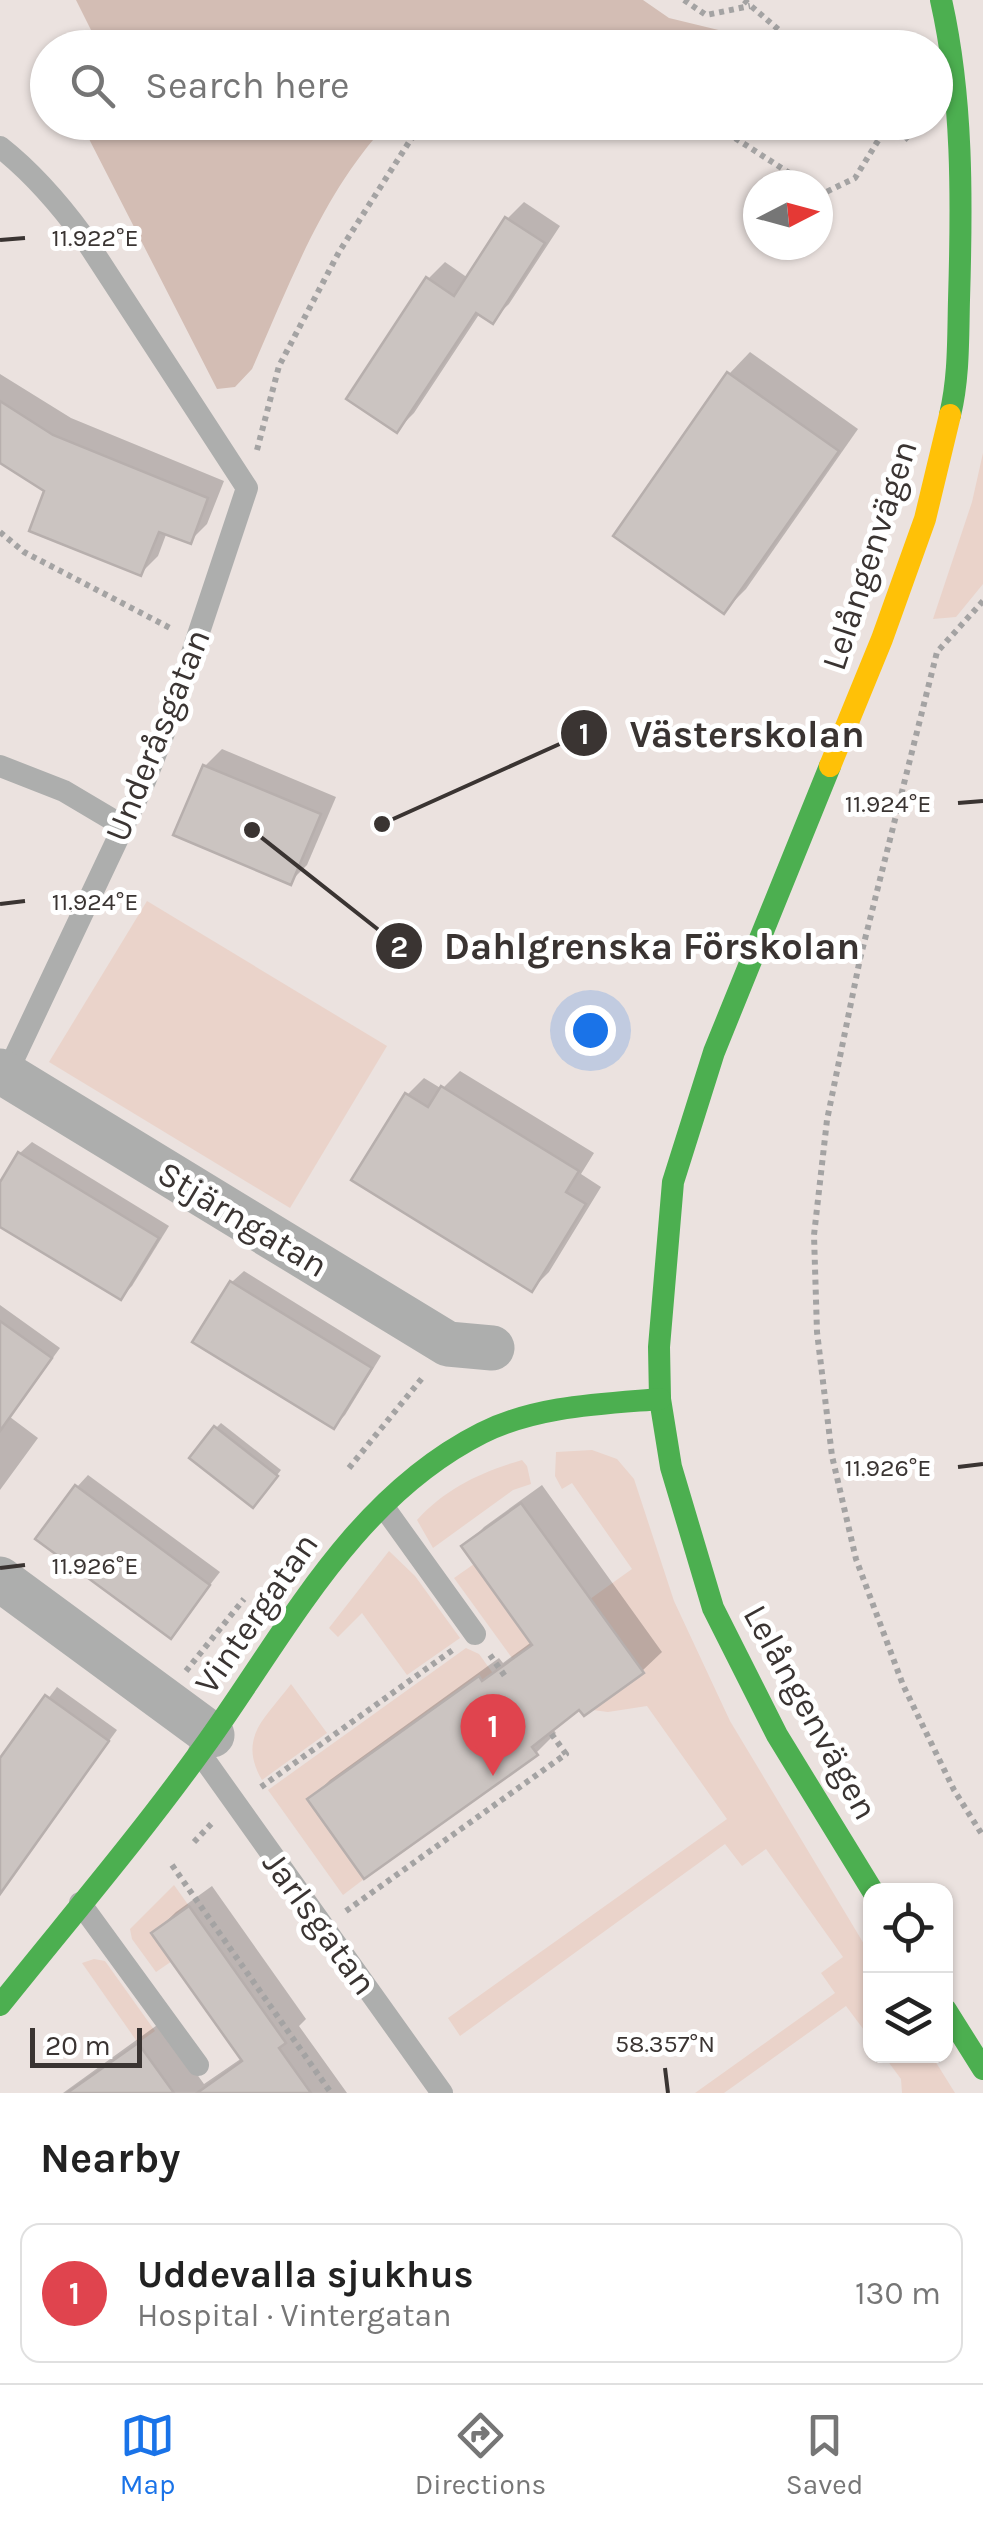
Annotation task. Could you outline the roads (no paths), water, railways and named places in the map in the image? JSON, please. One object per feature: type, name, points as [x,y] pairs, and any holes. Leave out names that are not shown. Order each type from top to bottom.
[{"type":"street","name":"Lelångenvägen","points":[[941,0],[948,30]]},
{"type":"street","name":"Lelångenvägen","points":[[868,1883],[777,1735],[713,1608],[685,1521],[660,1399],[659,1347],[673,1182],[714,1052],[882,639],[919,536],[956,390],[962,244],[953,53]]},
{"type":"street","name":"Stjärngatan","points":[[2,1076],[448,1344],[492,1348]]},
{"type":"street","name":"Vintergatan","points":[[0,2005],[206,1743],[330,1566],[381,1503],[444,1455],[515,1419],[565,1408],[660,1399]]},
{"type":"street","name":"Jarlsgatan","points":[[0,1579],[206,1743]]},
{"type":"street","points":[[953,2021],[983,2069]]},
{"type":"lane","name":"Underåsgatan","points":[[0,147],[37,178],[83,236],[246,488],[173,710],[123,826],[2,1076]]},
{"type":"lane","points":[[0,766],[64,791],[123,826]]},
{"type":"lane","points":[[381,1503],[475,1634]]},
{"type":"lane","name":"Jarlsgatan","points":[[206,1743],[236,1805],[442,2093]]},
{"type":"lane","points":[[80,1903],[198,2066]]},
{"type":"place","name":"Västerskolan","points":[[382,824]]},
{"type":"place","name":"Dahlgrenska Förskolan","points":[[252,830]]},
{"type":"place","name":"Uddevalla sjukhus","points":[[493,1776]]}]
